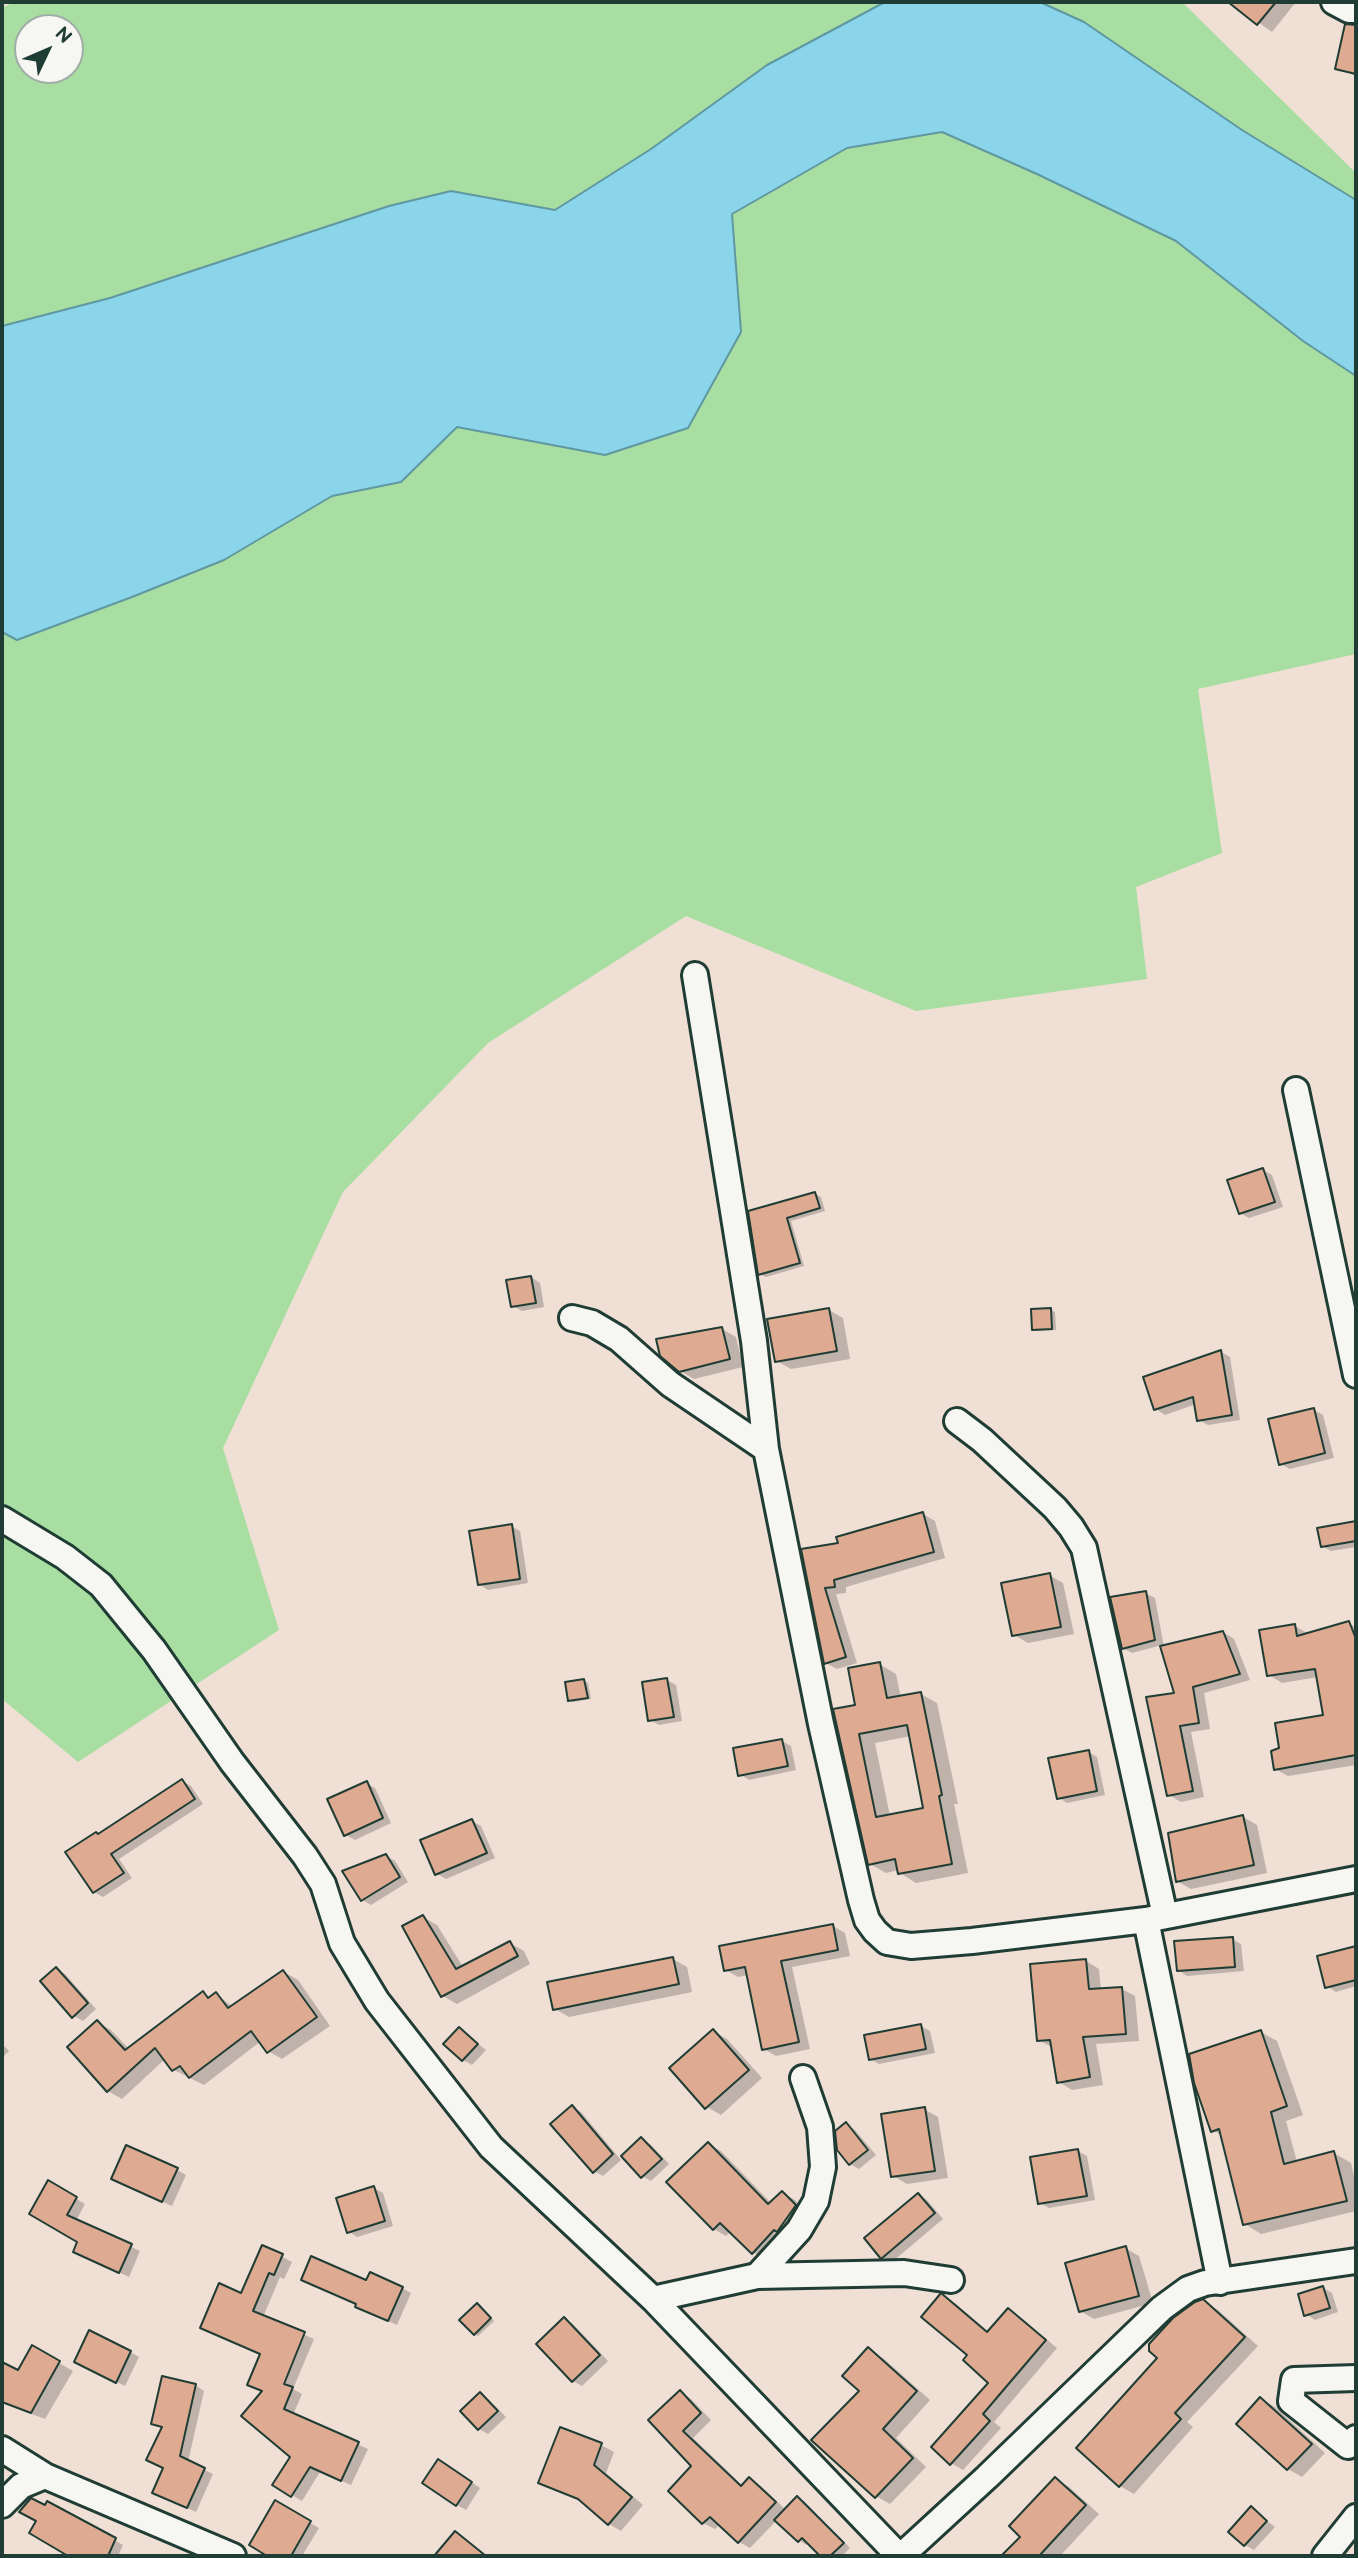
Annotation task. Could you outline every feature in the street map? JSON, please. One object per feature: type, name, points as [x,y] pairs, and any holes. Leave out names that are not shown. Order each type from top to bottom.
[{"type":"street","points":[[1334,2],[1349,10],[1356,10]]},
{"type":"street","points":[[695,975],[754,1341],[766,1449],[821,1724],[861,1900],[867,1920],[875,1931],[887,1942],[911,1946],[1155,1918],[1356,1879]]},
{"type":"street","points":[[1296,1090],[1356,1375]]},
{"type":"street","points":[[572,1318],[592,1323],[619,1339],[670,1384],[766,1449]]},
{"type":"street","points":[[957,1421],[982,1440],[1055,1508],[1072,1527],[1084,1548],[1155,1918],[1220,2282]]},
{"type":"street","points":[[2,1519],[65,1557],[101,1585],[131,1621],[232,1762],[305,1856],[323,1884],[342,1943],[377,2001],[491,2147],[653,2299],[900,2556],[987,2477],[1162,2308],[1188,2289],[1205,2283],[1356,2261]]},
{"type":"street","points":[[757,2276],[799,2230],[816,2201],[823,2167],[820,2127],[803,2078]]},
{"type":"street","points":[[653,2299],[757,2276],[904,2273],[951,2280]]},
{"type":"street","points":[[1356,2378],[1294,2380],[1291,2401],[1348,2446],[1356,2438]]},
{"type":"street","points":[[2,2449],[45,2476],[233,2556]]},
{"type":"street","points":[[2,2505],[21,2486],[45,2476]]},
{"type":"street","points":[[1325,2556],[1356,2517]]},
{"type":"green space","points":[[14,2],[1182,2],[1356,173],[1356,654],[1198,689],[1222,853],[1136,887],[1147,979],[916,1011],[686,916],[488,1043],[343,1192],[223,1448],[279,1630],[78,1762],[2,1699],[2,8]]},
{"type":"water","points":[[885,2],[1040,2],[1084,22],[1242,130],[1356,200],[1356,376],[1303,341],[1176,241],[1037,174],[942,132],[847,148],[732,214],[741,332],[688,428],[605,455],[457,427],[401,482],[332,496],[224,560],[132,597],[17,640],[2,632],[2,326],[110,298],[389,206],[451,191],[555,210],[651,149],[767,65]]},
{"type":"building","points":[[1228,2],[1276,2],[1257,25]]},
{"type":"building","points":[[1345,24],[1356,25],[1356,74],[1335,69]]},
{"type":"building","points":[[1263,1168],[1275,1202],[1239,1214],[1227,1180]]},
{"type":"building","points":[[815,1192],[820,1208],[787,1218],[800,1263],[758,1275],[748,1211]]},
{"type":"building","points":[[531,1276],[536,1303],[511,1307],[506,1280]]},
{"type":"building","points":[[829,1308],[837,1351],[775,1362],[767,1319]]},
{"type":"building","points":[[1051,1308],[1052,1329],[1032,1330],[1031,1309]]},
{"type":"building","points":[[722,1327],[730,1359],[679,1372],[660,1356],[656,1339]]},
{"type":"building","points":[[1221,1350],[1232,1415],[1197,1421],[1193,1397],[1154,1410],[1143,1377]]},
{"type":"building","points":[[1314,1408],[1325,1453],[1279,1465],[1268,1419]]},
{"type":"building","points":[[923,1512],[934,1552],[834,1580],[835,1587],[825,1588],[846,1657],[824,1664],[801,1549],[838,1543],[836,1537]]},
{"type":"building","points":[[1356,1521],[1356,1541],[1321,1547],[1317,1528]]},
{"type":"building","points":[[512,1524],[520,1579],[478,1585],[469,1531]]},
{"type":"building","points":[[1050,1573],[1061,1627],[1012,1636],[1001,1583]]},
{"type":"building","points":[[1146,1591],[1155,1640],[1122,1649],[1110,1597]]},
{"type":"building","points":[[1349,1621],[1356,1639],[1356,1755],[1274,1770],[1271,1751],[1279,1748],[1275,1723],[1323,1715],[1315,1669],[1267,1676],[1259,1630],[1295,1624],[1297,1636]]},
{"type":"building","points":[[1223,1631],[1240,1674],[1193,1687],[1199,1723],[1180,1726],[1193,1791],[1167,1796],[1146,1697],[1174,1693],[1160,1646]]},
{"type":"building","points":[[880,1662],[887,1698],[921,1692],[942,1795],[939,1796],[952,1864],[898,1874],[895,1859],[868,1865],[833,1709],[855,1705],[848,1668]],"holes":[[[907,1725],[923,1808],[876,1817],[859,1734]]]},
{"type":"building","points":[[667,1678],[674,1717],[648,1721],[642,1682]]},
{"type":"building","points":[[584,1679],[588,1698],[568,1701],[565,1682]]},
{"type":"building","points":[[782,1739],[788,1766],[738,1776],[733,1748]]},
{"type":"building","points":[[1089,1750],[1097,1791],[1057,1799],[1048,1758]]},
{"type":"building","points":[[182,1779],[195,1799],[111,1854],[124,1873],[93,1893],[65,1852],[96,1832],[98,1834]]},
{"type":"building","points":[[367,1781],[383,1818],[344,1836],[327,1799]]},
{"type":"building","points":[[1243,1815],[1254,1865],[1176,1882],[1168,1833]]},
{"type":"building","points":[[472,1819],[487,1853],[435,1875],[420,1840]]},
{"type":"building","points":[[386,1854],[400,1877],[361,1901],[342,1871]]},
{"type":"building","points":[[423,1915],[456,1969],[510,1941],[518,1956],[441,1997],[402,1926]]},
{"type":"building","points":[[833,1924],[838,1950],[781,1961],[799,2042],[762,2050],[745,1967],[724,1971],[719,1946]]},
{"type":"building","points":[[1233,1937],[1235,1967],[1177,1971],[1174,1941]]},
{"type":"building","points":[[1356,1946],[1356,1980],[1325,1988],[1317,1956]]},
{"type":"building","points":[[673,1957],[679,1984],[553,2010],[547,1982]]},
{"type":"building","points":[[1086,1959],[1089,1989],[1122,1987],[1126,2034],[1083,2037],[1090,2077],[1057,2083],[1050,2040],[1037,2041],[1030,1964]]},
{"type":"building","points":[[56,1967],[88,2003],[72,2018],[40,1981]]},
{"type":"building","points":[[283,1970],[317,2017],[267,2053],[251,2031],[189,2078],[180,2066],[172,2071],[155,2048],[107,2092],[67,2047],[97,2020],[125,2050],[203,1991],[208,1998],[216,1992],[228,2008]]},
{"type":"building","points":[[921,2024],[926,2049],[869,2060],[864,2035]]},
{"type":"building","points":[[459,2027],[478,2044],[462,2061],[443,2044]]},
{"type":"building","points":[[713,2029],[749,2070],[705,2109],[669,2068]]},
{"type":"building","points":[[1261,2030],[1287,2106],[1271,2112],[1284,2164],[1334,2151],[1347,2201],[1243,2225],[1219,2129],[1211,2132],[1194,2083],[1189,2054]]},
{"type":"building","points":[[572,2105],[613,2154],[593,2173],[550,2124]]},
{"type":"building","points":[[925,2107],[935,2171],[891,2177],[881,2114]]},
{"type":"building","points":[[846,2122],[868,2150],[849,2165],[837,2150],[835,2131]]},
{"type":"building","points":[[641,2137],[662,2159],[641,2178],[621,2156]]},
{"type":"building","points":[[708,2142],[768,2204],[782,2191],[796,2205],[777,2232],[774,2230],[752,2254],[720,2223],[713,2230],[666,2182]]},
{"type":"building","points":[[126,2145],[178,2168],[162,2202],[111,2179]]},
{"type":"building","points":[[1078,2149],[1087,2196],[1038,2204],[1030,2157]]},
{"type":"building","points":[[48,2180],[77,2197],[67,2215],[132,2244],[119,2273],[73,2252],[77,2242],[29,2214]]},
{"type":"building","points":[[374,2186],[385,2221],[347,2233],[336,2198]]},
{"type":"building","points":[[918,2193],[935,2213],[881,2259],[864,2238]]},
{"type":"building","points":[[262,2245],[283,2254],[274,2275],[269,2273],[253,2311],[305,2332],[284,2384],[293,2387],[284,2409],[359,2442],[341,2481],[310,2467],[291,2497],[272,2485],[290,2457],[241,2416],[262,2391],[247,2385],[260,2354],[200,2328],[219,2283],[241,2293]]},
{"type":"building","points":[[1126,2246],[1139,2296],[1079,2312],[1065,2263]]},
{"type":"building","points":[[311,2256],[366,2280],[370,2272],[403,2287],[388,2321],[301,2280]]},
{"type":"building","points":[[1323,2286],[1330,2308],[1304,2316],[1298,2294]]},
{"type":"building","points":[[941,2293],[987,2332],[1008,2308],[1046,2340],[983,2414],[990,2421],[950,2465],[931,2447],[988,2383],[963,2360],[967,2355],[921,2317]]},
{"type":"building","points":[[1203,2299],[1245,2337],[1175,2413],[1181,2419],[1119,2487],[1076,2448],[1157,2358],[1149,2351],[1149,2344],[1173,2318]]},
{"type":"building","points":[[477,2303],[491,2318],[474,2335],[459,2320]]},
{"type":"building","points":[[564,2317],[600,2355],[572,2382],[536,2344]]},
{"type":"building","points":[[89,2330],[131,2351],[116,2383],[74,2362]]},
{"type":"building","points":[[32,2345],[60,2361],[31,2413],[2,2402],[2,2362],[18,2370]]},
{"type":"building","points":[[868,2347],[917,2391],[883,2429],[913,2458],[875,2498],[811,2440],[859,2391],[842,2376]]},
{"type":"building","points":[[162,2376],[196,2384],[180,2456],[205,2468],[187,2508],[152,2493],[163,2468],[146,2460],[162,2427],[151,2424]]},
{"type":"building","points":[[680,2390],[701,2413],[683,2431],[741,2486],[749,2477],[776,2502],[738,2543],[710,2517],[702,2524],[668,2491],[691,2466],[648,2420]]},
{"type":"building","points":[[480,2392],[498,2411],[478,2430],[460,2411]]},
{"type":"building","points":[[1260,2397],[1312,2444],[1287,2470],[1236,2424]]},
{"type":"building","points":[[560,2427],[602,2443],[594,2465],[632,2497],[608,2525],[578,2499],[538,2483]]},
{"type":"building","points":[[438,2459],[472,2482],[456,2506],[422,2483]]},
{"type":"building","points":[[1055,2477],[1086,2505],[1039,2556],[1001,2556],[1020,2537],[1009,2526]]},
{"type":"building","points":[[797,2496],[844,2543],[830,2556],[820,2556],[802,2538],[798,2542],[774,2520]]},
{"type":"building","points":[[31,2498],[45,2505],[47,2501],[116,2538],[108,2556],[68,2556],[29,2533],[36,2521],[19,2512]]},
{"type":"building","points":[[275,2500],[311,2521],[291,2556],[267,2556],[249,2545]]},
{"type":"building","points":[[1251,2506],[1267,2521],[1244,2546],[1228,2532]]},
{"type":"building","points":[[455,2531],[486,2556],[434,2556]]}]
